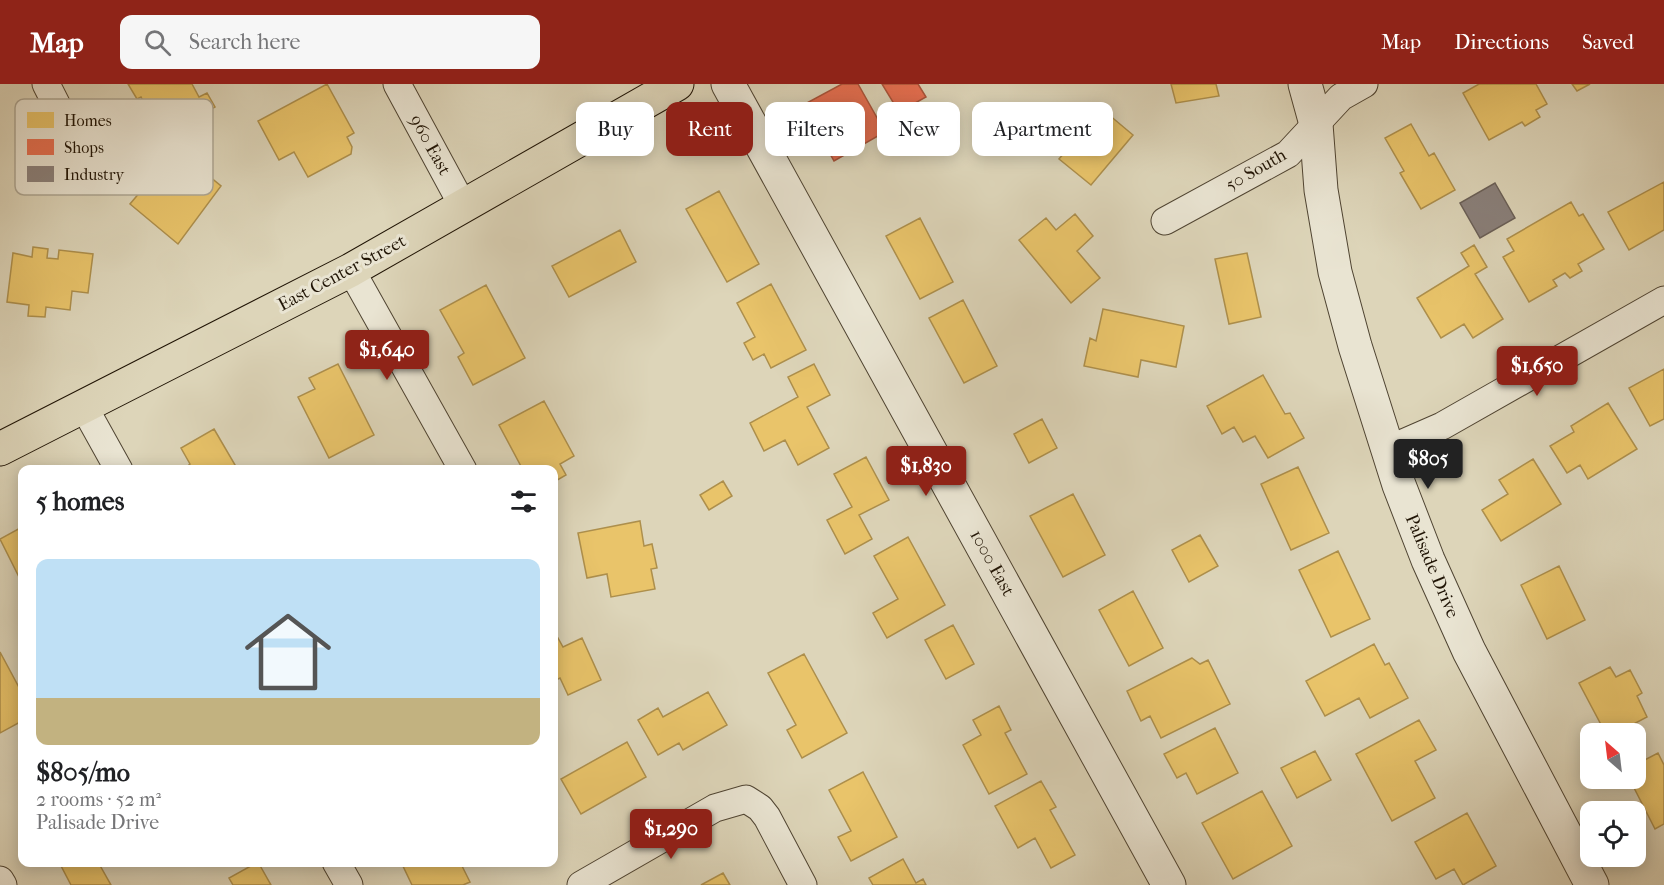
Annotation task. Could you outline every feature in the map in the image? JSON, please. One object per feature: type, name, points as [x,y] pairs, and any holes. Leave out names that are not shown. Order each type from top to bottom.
[{"type":"main road","name":"East Center Street","points":[[0,449],[351,270],[677,84]]},
{"type":"street","points":[[46,84],[53,99]]},
{"type":"street","name":"960 East","points":[[396,84],[463,206]]},
{"type":"street","name":"1000 East","points":[[728,84],[1169,885]]},
{"type":"street","name":"Palisade Drive","points":[[1305,84],[1316,124],[1321,190],[1335,272],[1388,450],[1428,560],[1469,651],[1592,885]]},
{"type":"street","name":"50 South","points":[[1165,221],[1288,154],[1341,98],[1364,84]]},
{"type":"street","points":[[351,270],[460,465]]},
{"type":"street","points":[[1388,450],[1442,426],[1664,300]]},
{"type":"street","points":[[84,407],[116,465]]},
{"type":"street","points":[[581,885],[715,808],[746,798],[760,808],[767,817],[803,885]]},
{"type":"street","points":[[339,867],[349,885]]},
{"type":"street","points":[[0,880],[3,885]]},
{"type":"building: Homes","points":[[128,84],[192,84],[199,97],[207,93],[210,99],[142,99],[141,97],[137,99]]},
{"type":"building: Homes","points":[[327,84],[354,133],[347,137],[352,147],[351,154],[308,177],[294,152],[279,160],[258,121]]},
{"type":"building: Homes","points":[[1171,84],[1216,84],[1219,96],[1176,103]]},
{"type":"building: Homes","points":[[1479,84],[1536,84],[1547,104],[1536,110],[1540,117],[1525,126],[1522,122],[1489,140],[1463,93]]},
{"type":"building: Homes","points":[[1572,84],[1590,84],[1577,91]]},
{"type":"building: Homes","points":[[1113,118],[1133,135],[1091,185],[1059,159],[1062,156],[1113,156]]},
{"type":"building: Homes","points":[[1411,124],[1429,156],[1434,153],[1455,190],[1421,209],[1400,173],[1404,171],[1385,138]]},
{"type":"building: Homes","points":[[213,179],[221,186],[178,244],[130,204],[138,195],[213,195]]},
{"type":"building: Homes","points":[[1664,182],[1664,230],[1629,250],[1608,212]]},
{"type":"building: Homes","points":[[719,191],[759,264],[727,282],[686,209]]},
{"type":"building: Homes","points":[[1571,202],[1579,216],[1583,214],[1604,249],[1578,264],[1582,271],[1570,278],[1565,273],[1553,280],[1557,286],[1529,302],[1503,257],[1514,251],[1507,239]]},
{"type":"building: Homes","points":[[1075,214],[1093,236],[1077,251],[1100,278],[1071,303],[1019,240],[1046,218],[1056,230]]},
{"type":"building: Homes","points":[[920,218],[953,282],[920,299],[886,236]]},
{"type":"building: Homes","points":[[620,230],[636,262],[569,297],[552,266]]},
{"type":"building: Homes","points":[[1474,245],[1487,267],[1475,274],[1503,319],[1473,338],[1464,324],[1441,338],[1417,298],[1469,266],[1461,253]]},
{"type":"building: Homes","points":[[33,247],[48,249],[47,258],[58,259],[59,250],[93,254],[88,293],[72,291],[70,310],[46,307],[45,317],[28,316],[29,305],[7,302],[13,253],[32,257]]},
{"type":"building: Homes","points":[[1247,253],[1261,317],[1229,324],[1215,259]]},
{"type":"building: Homes","points":[[771,284],[806,350],[771,368],[764,354],[753,360],[744,343],[755,337],[737,303]]},
{"type":"building: Homes","points":[[486,285],[525,358],[473,385],[458,357],[464,353],[440,310]]},
{"type":"building: Homes","points":[[963,300],[997,366],[964,383],[929,318]]},
{"type":"building: Homes","points":[[1103,309],[1184,326],[1176,367],[1141,360],[1138,377],[1084,366],[1090,338],[1096,341]]},
{"type":"building: Homes","points":[[338,364],[374,435],[329,458],[298,397],[315,389],[309,378]]},
{"type":"building: Homes","points":[[814,364],[830,395],[807,407],[829,448],[798,465],[785,440],[764,451],[750,423],[798,397],[788,377]]},
{"type":"building: Homes","points":[[1664,369],[1664,419],[1650,426],[1629,388]]},
{"type":"building: Homes","points":[[1263,375],[1285,414],[1290,413],[1304,438],[1268,458],[1255,436],[1243,442],[1234,427],[1222,434],[1207,406]]},
{"type":"building: Homes","points":[[544,401],[574,456],[560,464],[566,475],[558,480],[558,465],[520,465],[499,425]]},
{"type":"building: Homes","points":[[1608,403],[1637,449],[1588,479],[1580,465],[1567,473],[1550,446],[1574,432],[1571,426]]},
{"type":"building: Homes","points":[[1042,419],[1057,448],[1029,463],[1014,434]]},
{"type":"building: Homes","points":[[214,429],[235,465],[189,465],[181,448]]},
{"type":"building: Homes","points":[[866,457],[889,500],[859,515],[872,539],[845,554],[827,520],[852,507],[834,474]]},
{"type":"building: Homes","points":[[1533,459],[1561,504],[1501,541],[1482,510],[1508,494],[1499,480]]},
{"type":"building: Homes","points":[[1298,467],[1329,533],[1291,550],[1261,484]]},
{"type":"building: Homes","points":[[723,481],[732,496],[709,510],[700,495]]},
{"type":"building: Homes","points":[[1073,494],[1105,555],[1063,577],[1030,516]]},
{"type":"building: Homes","points":[[640,521],[644,546],[652,544],[657,568],[651,569],[655,589],[611,597],[607,574],[587,578],[578,533]]},
{"type":"building: Homes","points":[[18,529],[18,575],[0,539]]},
{"type":"building: Homes","points":[[1200,535],[1218,566],[1189,582],[1172,550]]},
{"type":"building: Homes","points":[[908,537],[945,605],[887,638],[873,613],[898,599],[874,556]]},
{"type":"building: Homes","points":[[1338,551],[1370,619],[1331,637],[1299,570]]},
{"type":"building: Homes","points":[[1559,566],[1585,620],[1547,639],[1521,585]]},
{"type":"building: Homes","points":[[1133,591],[1163,648],[1129,666],[1099,610]]},
{"type":"building: Homes","points":[[953,625],[974,664],[946,679],[925,640]]},
{"type":"building: Homes","points":[[558,638],[563,647],[582,638],[601,680],[568,695],[560,678],[558,679]]},
{"type":"building: Homes","points":[[1374,644],[1385,665],[1389,663],[1408,698],[1370,718],[1359,698],[1325,716],[1306,681]]},
{"type":"building: Homes","points":[[0,652],[18,686],[18,723],[0,733]]},
{"type":"building: Homes","points":[[804,654],[847,733],[802,758],[787,730],[796,725],[768,673]]},
{"type":"building: Homes","points":[[1192,658],[1200,664],[1208,660],[1230,704],[1161,738],[1150,716],[1141,721],[1127,691]]},
{"type":"building: Homes","points":[[1610,667],[1616,677],[1630,670],[1642,693],[1637,696],[1647,717],[1636,723],[1600,723],[1579,683]]},
{"type":"building: Homes","points":[[708,692],[727,725],[683,750],[679,743],[658,755],[638,720],[658,708],[663,717]]},
{"type":"building: Homes","points":[[999,706],[1011,730],[1005,733],[1027,774],[989,794],[963,745],[981,735],[973,720]]},
{"type":"building: Homes","points":[[1419,720],[1436,750],[1415,761],[1435,798],[1392,821],[1356,754]]},
{"type":"building: Homes","points":[[1215,728],[1238,773],[1197,794],[1186,773],[1177,778],[1164,754]]},
{"type":"building: Homes","points":[[627,742],[646,777],[581,814],[561,779]]},
{"type":"building: Homes","points":[[1315,751],[1331,780],[1297,798],[1281,768]]},
{"type":"building: Homes","points":[[1658,753],[1664,765],[1664,824],[1655,829],[1646,811],[1646,801],[1641,801],[1635,789],[1646,789],[1646,759]]},
{"type":"building: Homes","points":[[863,772],[897,837],[851,861],[838,837],[851,831],[829,790]]},
{"type":"building: Homes","points":[[1041,781],[1056,807],[1050,810],[1075,855],[1051,868],[1035,838],[1018,848],[995,806]]},
{"type":"building: Homes","points":[[1262,791],[1292,846],[1233,879],[1202,823]]},
{"type":"building: Homes","points":[[1467,813],[1496,866],[1463,885],[1454,869],[1436,879],[1415,842]]},
{"type":"building: Homes","points":[[903,859],[916,883],[923,879],[926,885],[873,885],[869,878]]},
{"type":"building: Homes","points":[[62,867],[101,867],[111,885],[71,885]]},
{"type":"building: Homes","points":[[249,867],[261,867],[271,885],[233,885],[229,878]]},
{"type":"building: Homes","points":[[403,867],[462,867],[470,882],[463,885],[412,885]]},
{"type":"building: Homes","points":[[723,873],[730,885],[701,885]]},
{"type":"building: Shops","points":[[842,84],[858,84],[877,118],[877,137],[865,143],[865,102],[809,102]]},
{"type":"building: Shops","points":[[882,84],[918,84],[926,97],[917,102],[893,102]]},
{"type":"building: Shops","points":[[831,156],[843,156],[834,161]]},
{"type":"building: Industry","points":[[1495,183],[1515,218],[1480,238],[1460,203]]}]
